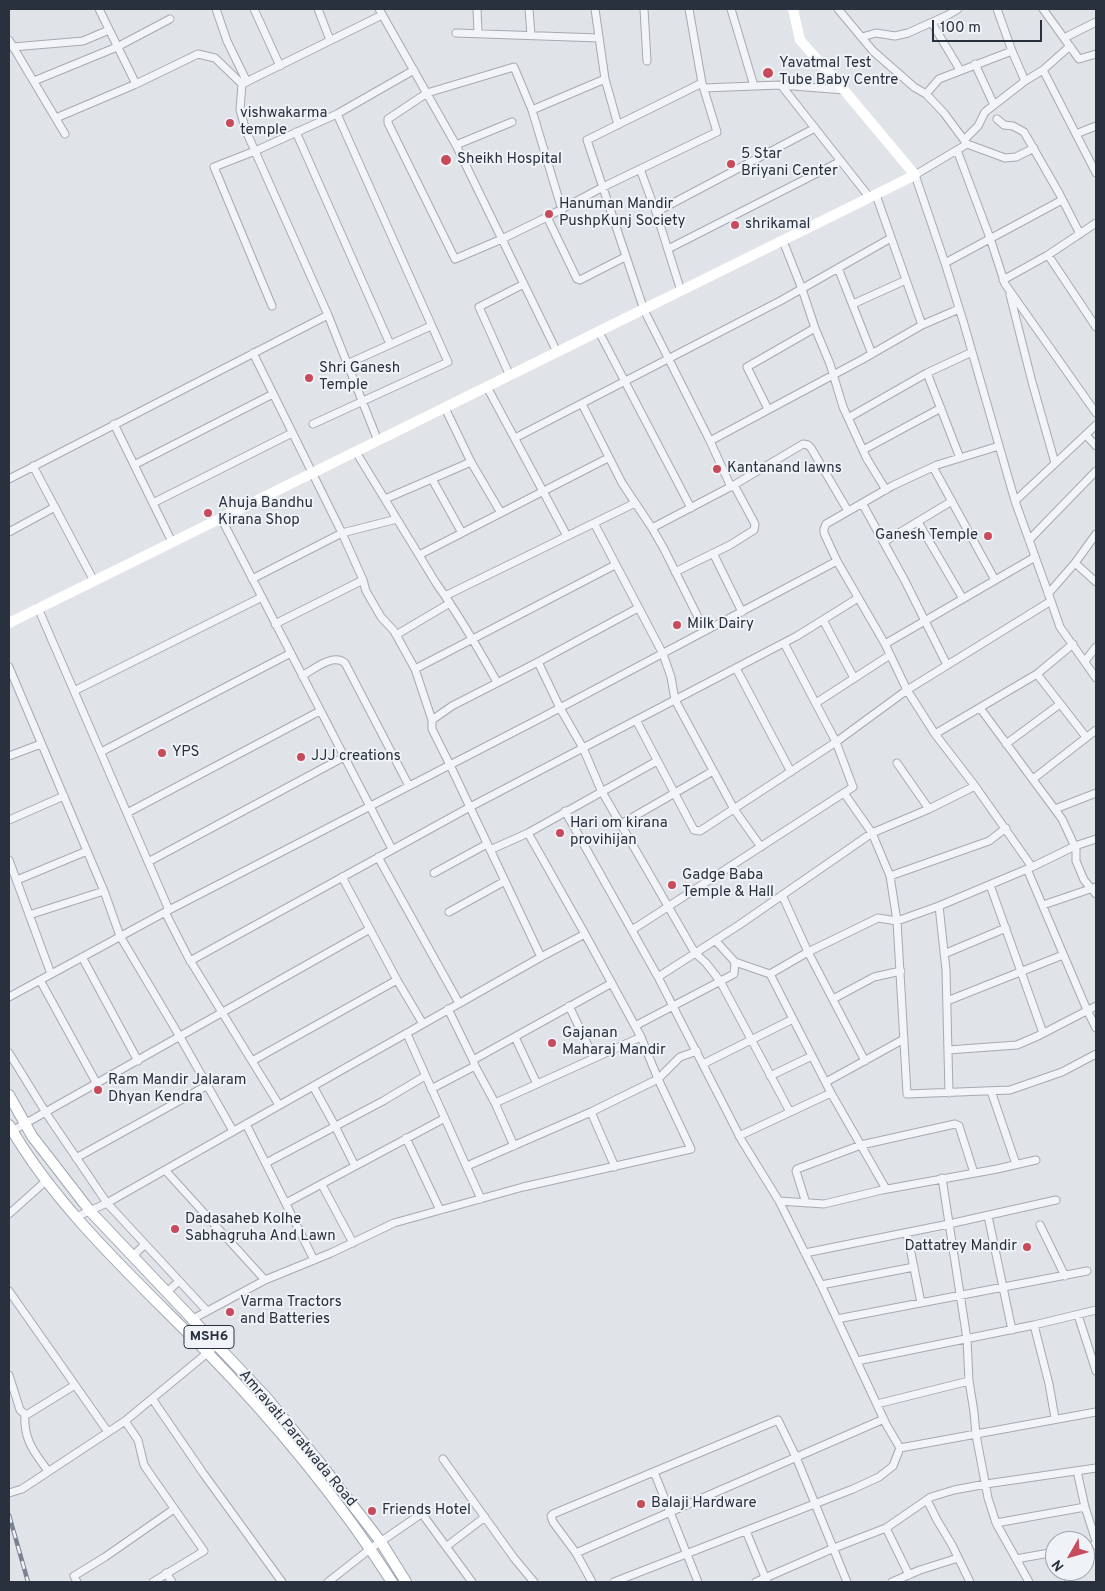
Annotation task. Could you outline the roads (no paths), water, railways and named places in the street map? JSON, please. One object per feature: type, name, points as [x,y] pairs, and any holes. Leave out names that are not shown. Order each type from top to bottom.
[{"type":"main road","points":[[9,623],[915,175],[800,40],[793,9]]},
{"type":"main road","name":"Amravati Paratwada Road","points":[[9,1095],[32,1136],[90,1211],[191,1320],[266,1397],[381,1542],[406,1582]]},
{"type":"main road","name":"Amravati Paratwada Road","points":[[10,1128],[76,1217],[259,1406],[304,1459],[392,1582]]},
{"type":"street","points":[[99,9],[136,84]]},
{"type":"street","points":[[216,9],[245,83],[240,110],[246,131],[328,315],[378,441]]},
{"type":"street","points":[[254,9],[280,66]]},
{"type":"street","points":[[318,9],[330,40]]},
{"type":"street","points":[[477,9],[478,33]]},
{"type":"street","points":[[529,9],[531,35]]},
{"type":"street","points":[[595,9],[604,79],[618,125]]},
{"type":"street","points":[[644,9],[647,61]]},
{"type":"street","points":[[562,210],[532,110],[514,67],[427,93],[390,118],[388,123],[455,259],[547,218],[562,210],[603,187],[718,132],[703,85],[690,9]]},
{"type":"street","points":[[731,9],[754,86]]},
{"type":"street","points":[[838,9],[873,51],[914,87],[926,94],[944,113],[965,142],[1005,158],[1016,157],[1034,148]]},
{"type":"street","points":[[997,9],[1025,80]]},
{"type":"street","points":[[1043,9],[1079,59],[1096,54]]},
{"type":"street","points":[[862,37],[876,33],[895,36],[908,33],[932,23],[955,10]]},
{"type":"street","points":[[245,83],[381,12],[456,145],[557,352]]},
{"type":"street","points":[[34,81],[118,47],[170,19]]},
{"type":"street","points":[[1064,38],[1096,22]]},
{"type":"street","points":[[932,23],[960,70]]},
{"type":"street","points":[[13,48],[83,41],[109,30]]},
{"type":"street","points":[[456,32],[599,38]]},
{"type":"street","points":[[9,40],[65,134]]},
{"type":"street","points":[[1070,46],[1043,70],[1025,80],[985,112],[978,126],[957,150],[915,175],[945,263],[1015,501],[1049,597],[1060,627],[1096,678]]},
{"type":"street","points":[[926,94],[939,79],[1012,51]]},
{"type":"street","points":[[56,118],[136,84],[198,54],[215,58],[245,83]]},
{"type":"street","points":[[975,64],[994,105]]},
{"type":"street","points":[[272,306],[214,167],[256,152],[337,114],[414,70]]},
{"type":"street","points":[[1043,70],[1096,173]]},
{"type":"street","points":[[532,110],[604,79]]},
{"type":"street","points":[[675,572],[713,554],[752,532],[755,527],[732,486],[644,310],[587,140],[703,85],[781,85],[844,90]]},
{"type":"street","points":[[781,85],[841,161],[873,196],[891,238],[922,325]]},
{"type":"street","points":[[313,424],[448,362],[337,114]]},
{"type":"street","points":[[997,120],[1004,125],[1014,126],[1024,132],[1080,234]]},
{"type":"street","points":[[456,145],[512,122]]},
{"type":"street","points":[[1076,134],[1096,126]]},
{"type":"street","points":[[656,212],[814,128]]},
{"type":"street","points":[[296,132],[390,344]]},
{"type":"street","points":[[957,150],[1009,290],[1096,413]]},
{"type":"street","points":[[668,249],[841,161]]},
{"type":"street","points":[[640,169],[681,291]]},
{"type":"street","points":[[945,263],[1062,200]]},
{"type":"street","points":[[547,218],[580,280],[626,257]]},
{"type":"street","points":[[1004,280],[1096,223]]},
{"type":"street","points":[[514,438],[802,289],[891,238]]},
{"type":"street","points":[[783,241],[834,374],[842,407],[863,450],[886,490]]},
{"type":"street","points":[[1048,254],[1096,327]]},
{"type":"street","points":[[838,268],[872,354]]},
{"type":"street","points":[[853,304],[906,280]]},
{"type":"street","points":[[510,376],[479,307],[524,284]]},
{"type":"street","points":[[1009,290],[1055,464]]},
{"type":"street","points":[[710,442],[922,325],[959,309]]},
{"type":"street","points":[[9,479],[328,315]]},
{"type":"street","points":[[347,364],[432,326]]},
{"type":"street","points":[[768,409],[747,366],[815,328]]},
{"type":"street","points":[[599,332],[690,508]]},
{"type":"street","points":[[848,418],[928,373],[972,352]]},
{"type":"street","points":[[253,353],[342,533],[366,591],[396,635],[415,669],[432,720],[432,729],[541,957]]},
{"type":"street","points":[[928,373],[960,458]]},
{"type":"street","points":[[487,387],[568,536]]},
{"type":"street","points":[[134,464],[273,394]]},
{"type":"street","points":[[582,404],[608,458],[652,528],[705,631]]},
{"type":"street","points":[[445,408],[472,462],[501,513]]},
{"type":"street","points":[[863,450],[941,408]]},
{"type":"street","points":[[114,424],[172,542]]},
{"type":"street","points":[[1015,501],[1096,425]]},
{"type":"street","points":[[153,502],[292,433]]},
{"type":"street","points":[[1086,435],[1096,446]]},
{"type":"street","points":[[652,528],[732,486],[798,446],[806,444],[811,448],[848,511]]},
{"type":"street","points":[[999,446],[933,467],[886,490],[826,524],[824,533],[837,561],[885,644],[907,690],[935,734],[1006,828],[1030,868],[1042,905],[1096,1028]]},
{"type":"street","points":[[356,452],[473,639],[497,682]]},
{"type":"street","points":[[419,555],[608,458]]},
{"type":"street","points":[[385,499],[472,462]]},
{"type":"street","points":[[33,466],[94,581]]},
{"type":"street","points":[[933,467],[995,580]]},
{"type":"street","points":[[1029,540],[1096,471]]},
{"type":"street","points":[[432,479],[462,533]]},
{"type":"street","points":[[884,542],[952,501]]},
{"type":"street","points":[[445,596],[635,503]]},
{"type":"street","points":[[862,503],[947,665]]},
{"type":"street","points":[[9,532],[55,507]]},
{"type":"street","points":[[221,518],[392,849]]},
{"type":"street","points":[[252,578],[342,533],[397,519]]},
{"type":"street","points":[[918,522],[963,598]]},
{"type":"street","points":[[594,524],[662,654],[671,677],[675,700],[734,809],[761,848]]},
{"type":"street","points":[[636,720],[694,830],[700,831],[792,772],[907,690],[1049,597],[1096,534]]},
{"type":"street","points":[[713,554],[742,612]]},
{"type":"street","points":[[885,644],[1035,557]]},
{"type":"street","points":[[9,997],[167,911],[560,708],[837,561]]},
{"type":"street","points":[[1075,563],[1096,582]]},
{"type":"street","points":[[415,669],[615,565]]},
{"type":"street","points":[[276,624],[363,580]]},
{"type":"street","points":[[74,690],[262,597]]},
{"type":"street","points":[[190,961],[470,807],[784,643],[858,598]]},
{"type":"street","points":[[396,635],[450,603]]},
{"type":"street","points":[[38,608],[190,961],[278,1105]]},
{"type":"street","points":[[432,720],[452,706],[638,608]]},
{"type":"street","points":[[823,620],[854,678]]},
{"type":"street","points":[[632,930],[853,787],[836,742],[784,643]]},
{"type":"street","points":[[935,734],[1037,674],[1073,644]]},
{"type":"street","points":[[1085,661],[1096,648]]},
{"type":"street","points":[[101,752],[290,653]]},
{"type":"street","points":[[816,703],[890,655]]},
{"type":"street","points":[[302,676],[335,659],[342,660],[345,663],[409,786]]},
{"type":"street","points":[[538,662],[560,708],[583,748],[601,790],[695,952],[720,982],[790,1112]]},
{"type":"street","points":[[9,666],[104,891],[120,936],[180,1037],[233,1132]]},
{"type":"street","points":[[736,668],[792,772]]},
{"type":"street","points":[[1037,674],[1086,737]]},
{"type":"street","points":[[1006,744],[1060,704]]},
{"type":"street","points":[[980,708],[1062,819],[1075,846],[1076,861],[1084,880],[1095,890]]},
{"type":"street","points":[[127,813],[320,711]]},
{"type":"street","points":[[1033,778],[1096,730]]},
{"type":"street","points":[[9,756],[41,744]]},
{"type":"street","points":[[148,862],[344,757]]},
{"type":"street","points":[[434,874],[488,847],[528,833],[601,790],[656,761]]},
{"type":"street","points":[[897,763],[929,809]]},
{"type":"street","points":[[621,824],[713,771]]},
{"type":"street","points":[[658,977],[872,833],[929,809],[975,786]]},
{"type":"street","points":[[844,793],[872,833],[890,876],[897,921],[901,971],[907,1094],[1010,1090],[1062,1072],[1096,1054]]},
{"type":"street","points":[[1055,809],[1096,793]]},
{"type":"street","points":[[9,820],[64,796]]},
{"type":"street","points":[[565,811],[673,1005],[739,1136],[779,1202],[805,1252],[884,1419],[900,1448]]},
{"type":"street","points":[[890,876],[989,841],[1006,828]]},
{"type":"street","points":[[191,1320],[265,1280],[314,1260],[394,1223],[481,1199],[691,1149],[658,1079],[641,1036],[528,833]]},
{"type":"street","points":[[770,974],[808,952],[878,918],[897,921],[939,906],[1030,868],[1075,846],[1096,839]]},
{"type":"street","points":[[17,880],[87,851]]},
{"type":"street","points":[[378,857],[459,1003]]},
{"type":"street","points":[[9,860],[51,974]]},
{"type":"street","points":[[342,877],[397,980],[423,1024]]},
{"type":"street","points":[[449,912],[505,881]]},
{"type":"street","points":[[990,885],[1043,1033]]},
{"type":"street","points":[[1042,905],[1095,890]]},
{"type":"street","points":[[29,915],[104,891]]},
{"type":"street","points":[[782,895],[808,952],[865,1060]]},
{"type":"street","points":[[939,906],[944,954],[949,1093]]},
{"type":"street","points":[[944,954],[1006,928]]},
{"type":"street","points":[[10,1128],[25,1123],[138,1061],[370,929]]},
{"type":"street","points":[[76,1217],[107,1203],[448,1009],[585,934]]},
{"type":"street","points":[[715,940],[735,962],[770,974],[831,1093],[886,1189]]},
{"type":"street","points":[[946,1001],[1064,955]]},
{"type":"street","points":[[82,957],[138,1061]]},
{"type":"street","points":[[635,1026],[734,974],[735,962]]},
{"type":"street","points":[[832,998],[874,977],[901,971]]},
{"type":"street","points":[[40,980],[96,1084]]},
{"type":"street","points":[[252,1061],[397,980]]},
{"type":"street","points":[[432,1089],[515,1036],[612,982]]},
{"type":"street","points":[[569,1006],[594,1058]]},
{"type":"street","points":[[948,1050],[1017,1045],[1096,1006]]},
{"type":"street","points":[[448,1009],[495,1103],[514,1146]]},
{"type":"street","points":[[703,1064],[793,1019]]},
{"type":"street","points":[[407,1034],[481,1199]]},
{"type":"street","points":[[515,1036],[537,1084]]},
{"type":"street","points":[[495,1103],[641,1036]]},
{"type":"street","points":[[826,1082],[904,1039]]},
{"type":"street","points":[[467,1166],[591,1112],[658,1079],[680,1057],[696,1051]]},
{"type":"street","points":[[9,1053],[45,1112],[107,1203],[207,1311]]},
{"type":"street","points":[[770,1076],[812,1056]]},
{"type":"street","points":[[266,1163],[425,1076]]},
{"type":"street","points":[[76,1158],[206,1086]]},
{"type":"street","points":[[313,1086],[355,1166]]},
{"type":"street","points":[[991,1091],[1016,1164]]},
{"type":"street","points":[[739,1136],[831,1093]]},
{"type":"street","points":[[591,1112],[615,1167]]},
{"type":"street","points":[[286,1203],[445,1118]]},
{"type":"street","points":[[246,1124],[314,1260]]},
{"type":"street","points":[[806,1203],[797,1169],[861,1145],[957,1124],[974,1173]]},
{"type":"street","points":[[406,1138],[440,1210]]},
{"type":"street","points":[[779,1202],[824,1204],[886,1189],[1036,1160]]},
{"type":"street","points":[[166,1170],[265,1280]]},
{"type":"street","points":[[942,1178],[962,1296],[969,1381],[976,1434],[986,1484],[996,1522],[1029,1582]]},
{"type":"street","points":[[9,1214],[47,1180]]},
{"type":"street","points":[[322,1185],[352,1243]]},
{"type":"street","points":[[805,1252],[988,1216],[1056,1200]]},
{"type":"street","points":[[988,1216],[1012,1330]]},
{"type":"street","points":[[1040,1225],[1065,1276]]},
{"type":"street","points":[[907,1232],[921,1303]]},
{"type":"street","points":[[132,1257],[145,1244]]},
{"type":"street","points":[[821,1286],[914,1267]]},
{"type":"street","points":[[837,1319],[1087,1271]]},
{"type":"street","points":[[166,1293],[179,1281]]},
{"type":"street","points":[[9,1291],[108,1432]]},
{"type":"street","points":[[857,1362],[1012,1330],[1096,1310]]},
{"type":"street","points":[[1078,1315],[1096,1370]]},
{"type":"street","points":[[1034,1325],[1049,1384],[1054,1418]]},
{"type":"street","points":[[9,1493],[22,1489],[125,1421],[153,1400],[216,1345]]},
{"type":"street","points":[[9,1375],[20,1410],[25,1414],[26,1434],[36,1454],[48,1471]]},
{"type":"street","points":[[877,1404],[969,1381]]},
{"type":"street","points":[[25,1414],[28,1414],[75,1385]]},
{"type":"street","points":[[153,1400],[202,1473],[282,1582]]},
{"type":"street","points":[[900,1448],[1054,1418],[1096,1412]]},
{"type":"street","points":[[576,1554],[884,1419]]},
{"type":"street","points":[[592,1582],[576,1554],[553,1522],[551,1516],[553,1514],[778,1420],[796,1457],[847,1582]]},
{"type":"street","points":[[125,1421],[138,1440],[144,1465],[204,1551],[152,1582]]},
{"type":"street","points":[[614,1582],[687,1555],[879,1477],[893,1466],[900,1448]]},
{"type":"street","points":[[444,1459],[514,1558],[534,1582]]},
{"type":"street","points":[[756,1582],[767,1580],[834,1548],[886,1528],[931,1496],[986,1484],[1096,1468]]},
{"type":"street","points":[[1077,1471],[1085,1507],[1096,1540]]},
{"type":"street","points":[[654,1472],[698,1582]]},
{"type":"street","points":[[927,1500],[970,1582]]},
{"type":"street","points":[[996,1522],[1085,1507]]},
{"type":"street","points":[[77,1582],[74,1576],[174,1509]]},
{"type":"street","points":[[328,1582],[370,1549],[420,1514],[423,1515],[447,1546],[472,1582]]},
{"type":"street","points":[[447,1546],[485,1517]]},
{"type":"street","points":[[886,1528],[909,1575]]},
{"type":"street","points":[[746,1531],[767,1580]]},
{"type":"street","points":[[1016,1559],[1045,1555]]},
{"type":"street","points":[[892,1582],[958,1558]]},
{"type":"street","points":[[166,1573],[172,1582]]},
{"type":"railway","points":[[9,1515],[28,1582]]},
{"type":"place","name":"Yavatmal Test Tube Baby Centre","points":[[768,73]]},
{"type":"place","name":"vishwakarma temple","points":[[230,123]]},
{"type":"place","name":"Sheikh Hospital","points":[[446,160]]},
{"type":"place","name":"5 Star Briyani Center","points":[[731,164]]},
{"type":"place","name":"Hanuman Mandir PushpKunj Society","points":[[549,214]]},
{"type":"place","name":"shrikamal","points":[[735,225]]},
{"type":"place","name":"Shri Ganesh Temple","points":[[309,378]]},
{"type":"place","name":"Kantanand lawns","points":[[717,469]]},
{"type":"place","name":"Ahuja Bandhu Kirana Shop","points":[[208,513]]},
{"type":"place","name":"Ganesh Temple","points":[[988,536]]},
{"type":"place","name":"Milk Dairy","points":[[677,625]]},
{"type":"place","name":"YPS","points":[[162,753]]},
{"type":"place","name":"JJJ creations","points":[[301,757]]},
{"type":"place","name":"Hari om kirana provihijan","points":[[560,833]]},
{"type":"place","name":"Gadge Baba Temple & Hall","points":[[672,885]]},
{"type":"place","name":"Gajanan Maharaj Mandir","points":[[552,1043]]},
{"type":"place","name":"Ram Mandir Jalaram Dhyan Kendra","points":[[98,1090]]},
{"type":"place","name":"Dadasaheb Kolhe Sabhagruha And Lawn","points":[[175,1229]]},
{"type":"place","name":"Dattatrey Mandir","points":[[1027,1247]]},
{"type":"place","name":"Varma Tractors and Batteries","points":[[230,1312]]},
{"type":"place","name":"Balaji Hardware","points":[[641,1504]]},
{"type":"place","name":"Friends Hotel","points":[[372,1511]]}]
